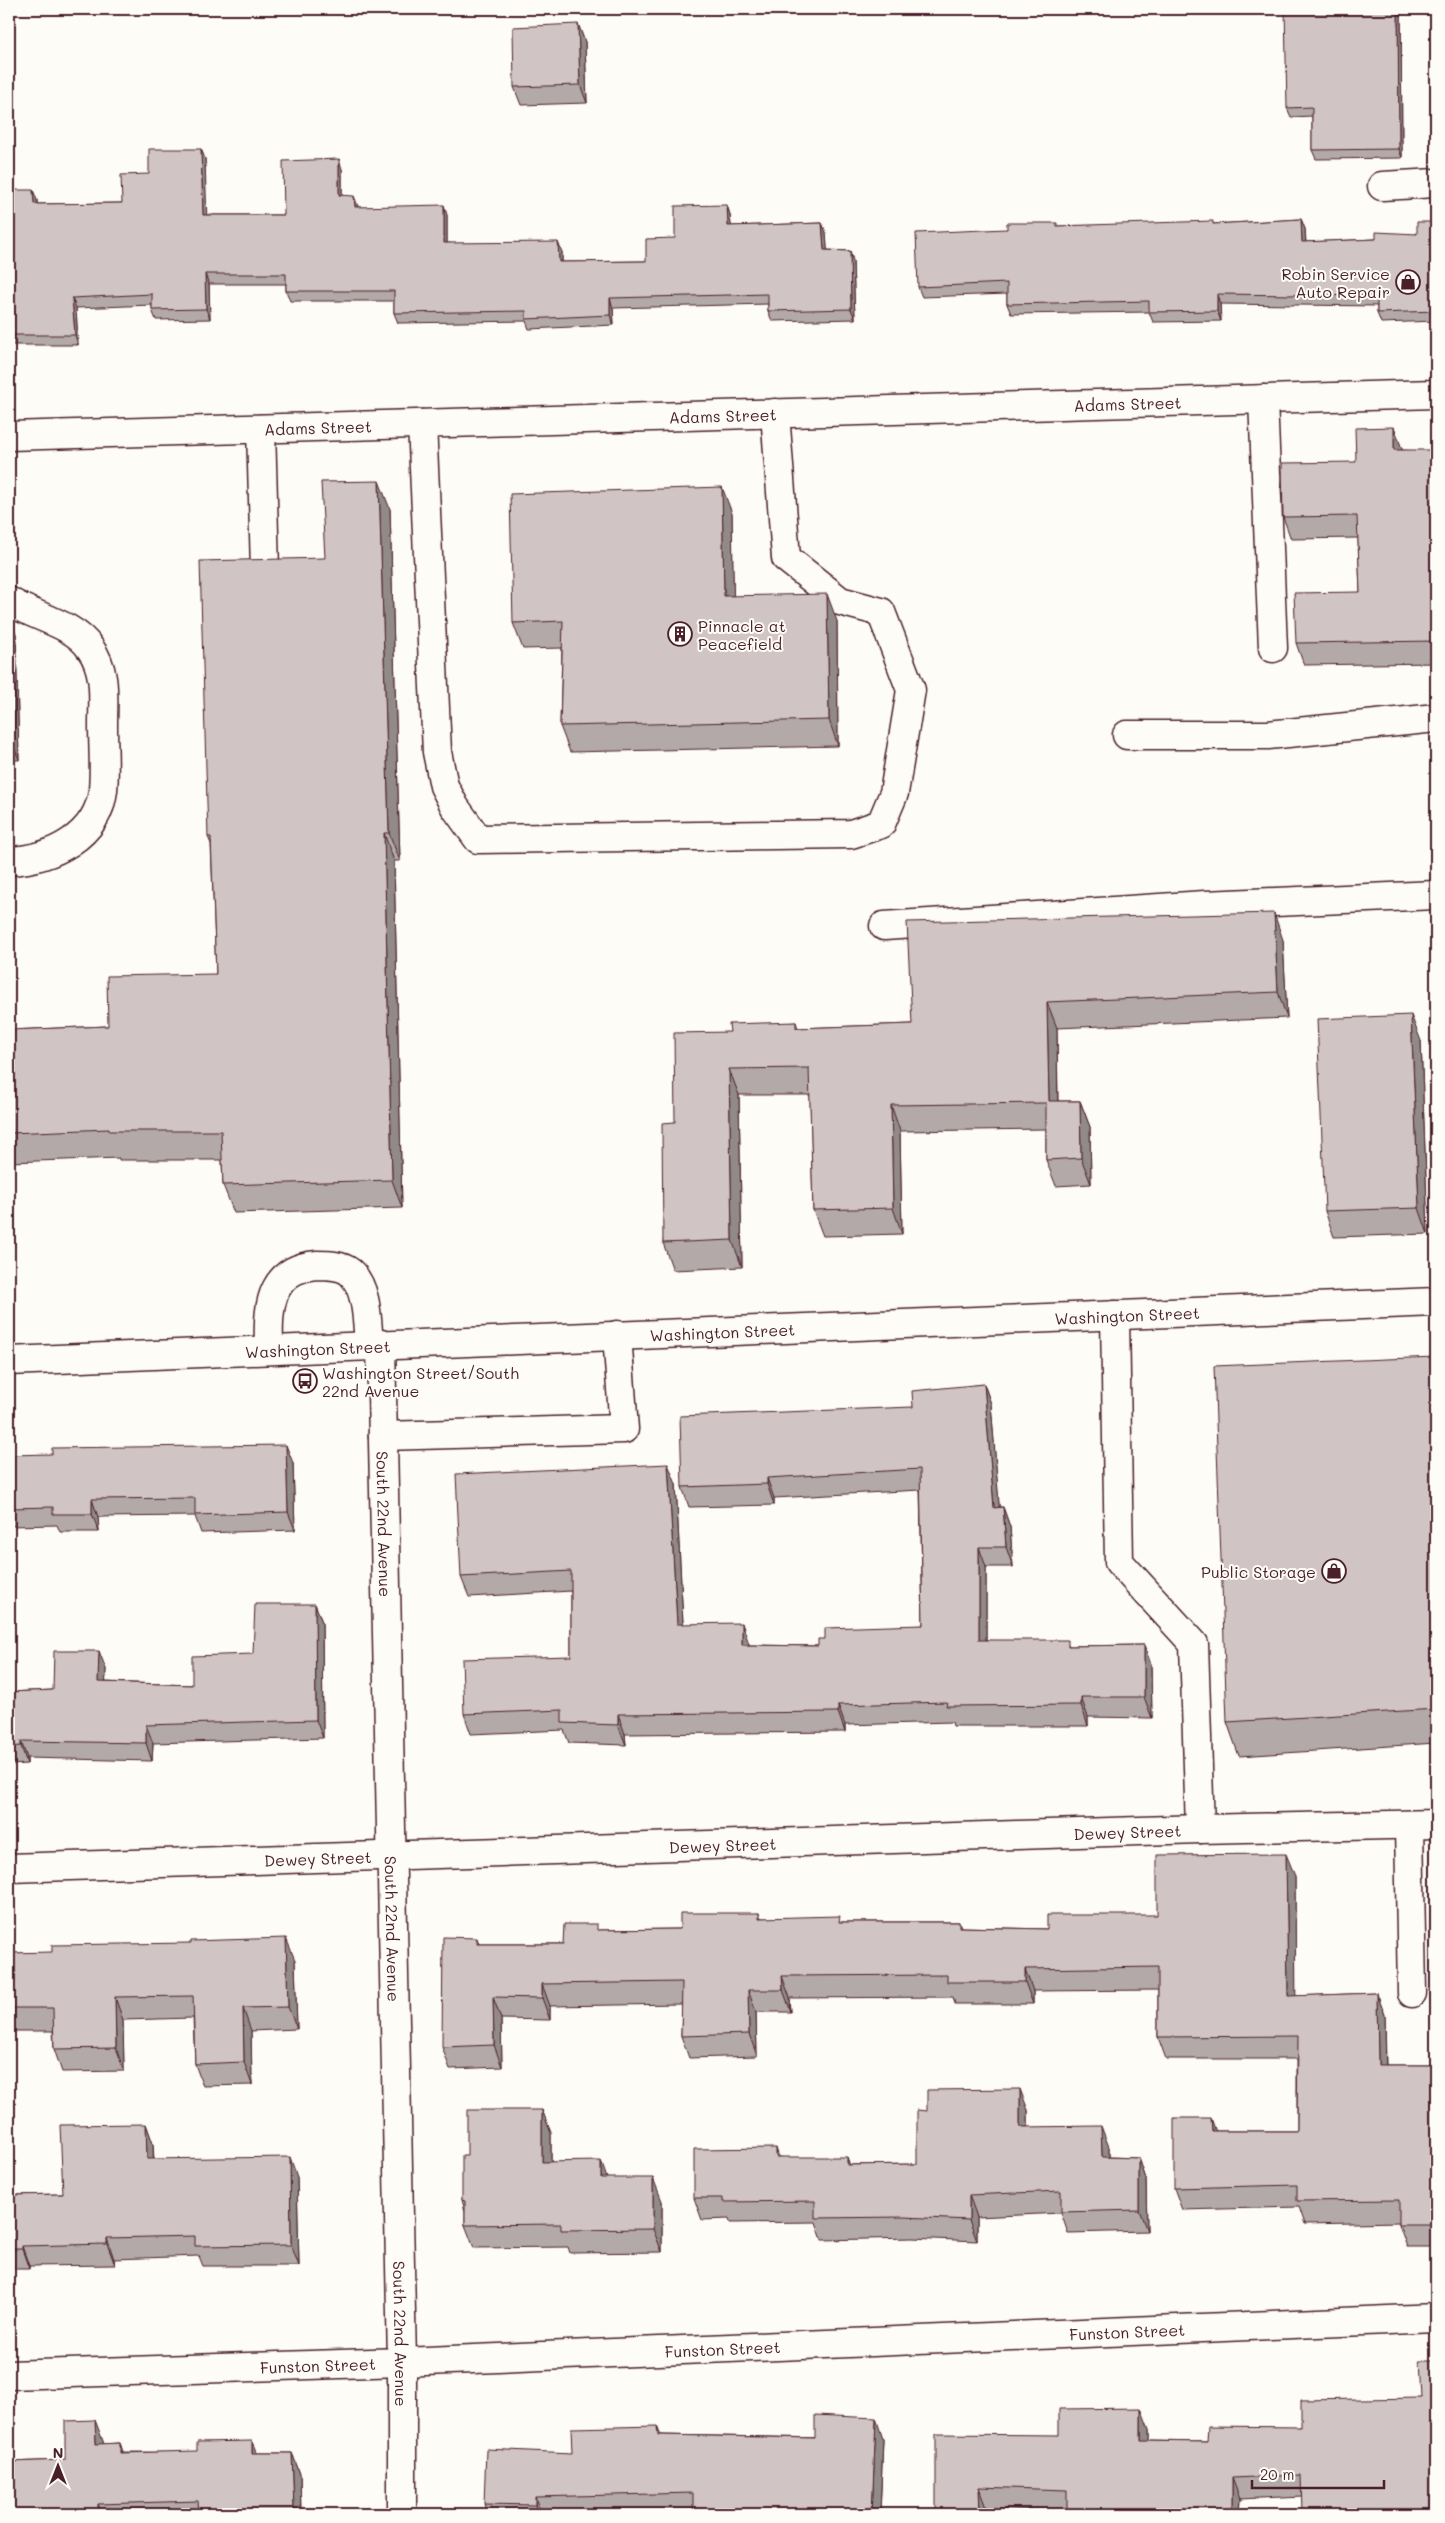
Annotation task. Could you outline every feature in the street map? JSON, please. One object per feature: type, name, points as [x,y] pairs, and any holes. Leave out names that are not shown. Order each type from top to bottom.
[{"type":"street","points":[[1382,186],[1436,183]]},
{"type":"street","name":"Adams Street","points":[[9,436],[1436,394]]},
{"type":"street","points":[[1263,399],[1273,648]]},
{"type":"street","points":[[422,424],[437,752],[444,786],[455,807],[478,839],[851,834],[881,824],[894,793],[911,690],[881,612],[840,602],[786,558],[775,413]]},
{"type":"street","points":[[261,429],[265,568]]},
{"type":"street","points":[[9,601],[72,632],[90,648],[103,674],[103,791],[94,820],[78,837],[56,851],[31,860],[9,861]]},
{"type":"street","points":[[1127,735],[1268,735],[1436,718]]},
{"type":"street","points":[[884,926],[1205,905],[1436,895]]},
{"type":"street","name":"South 22nd Avenue","points":[[269,1349],[268,1314],[274,1293],[287,1274],[307,1266],[330,1264],[350,1272],[365,1301],[375,1345],[383,1436],[402,2362],[402,2514]]},
{"type":"street","name":"Washington Street","points":[[9,1361],[1436,1302]]},
{"type":"street","points":[[1115,1315],[1119,1562],[1194,1644],[1200,1830]]},
{"type":"street","points":[[383,1436],[624,1429],[617,1335]]},
{"type":"street","name":"Dewey Street","points":[[9,1868],[391,1854],[1436,1824]]},
{"type":"street","points":[[1409,1825],[1412,1993]]},
{"type":"street","name":"Funston Street","points":[[9,2375],[402,2362],[1436,2318]]},
{"type":"building","points":[[1285,9],[1398,9],[1399,149],[1312,150],[1312,107],[1287,108]]},
{"type":"building","points":[[578,24],[580,85],[514,87],[513,27]]},
{"type":"building","points":[[149,149],[201,149],[203,215],[284,215],[283,161],[339,159],[339,195],[354,196],[355,207],[444,205],[444,243],[558,242],[559,262],[646,261],[646,239],[675,238],[675,206],[727,205],[728,226],[822,223],[824,250],[850,251],[851,309],[768,311],[768,294],[610,298],[610,315],[526,319],[526,311],[394,313],[394,291],[286,291],[286,274],[205,274],[206,309],[152,310],[152,294],[72,298],[75,335],[9,335],[9,190],[33,190],[34,204],[122,203],[121,175],[149,174]]},
{"type":"building","points":[[1301,219],[1302,242],[1376,239],[1376,232],[1417,234],[1417,222],[1436,222],[1436,311],[1377,313],[1377,296],[1217,294],[1217,311],[1149,312],[1149,301],[1007,304],[1007,283],[918,287],[916,233],[1007,229],[1007,223],[1057,223],[1057,226],[1213,221],[1213,224]]},
{"type":"building","points":[[1394,427],[1394,450],[1435,450],[1436,641],[1296,643],[1294,593],[1360,592],[1357,516],[1283,517],[1282,463],[1356,462],[1355,428]]},
{"type":"building","points":[[379,481],[389,833],[384,833],[392,1180],[223,1185],[221,1131],[109,1131],[109,1129],[9,1133],[9,1030],[108,1026],[107,976],[216,974],[211,837],[208,837],[200,561],[325,558],[321,482]]},
{"type":"building","name":"Pinnacle at Peacefield","points":[[722,487],[724,596],[827,594],[829,720],[560,726],[563,621],[513,623],[510,494]]},
{"type":"building","points":[[1274,913],[1278,992],[1047,1002],[1049,1101],[1080,1101],[1081,1158],[1046,1160],[1046,1103],[891,1105],[893,1208],[813,1210],[809,1068],[729,1069],[732,1240],[663,1243],[662,1123],[675,1122],[674,1033],[730,1032],[729,1024],[796,1022],[796,1028],[912,1024],[907,922]]},
{"type":"building","points":[[1411,1015],[1419,1208],[1325,1211],[1317,1019]]},
{"type":"building","name":"Public Storage","points":[[1436,1357],[1436,1709],[1227,1722],[1214,1366]]},
{"type":"building","points":[[984,1384],[994,1508],[1003,1507],[1006,1547],[979,1547],[979,1640],[1068,1640],[1068,1646],[1144,1645],[1144,1697],[1081,1697],[1081,1705],[946,1706],[947,1702],[838,1705],[838,1712],[618,1714],[618,1725],[562,1723],[562,1710],[464,1714],[462,1659],[571,1656],[571,1571],[461,1577],[456,1474],[668,1464],[677,1624],[742,1623],[742,1645],[818,1646],[818,1639],[825,1639],[825,1628],[923,1625],[920,1469],[767,1478],[767,1484],[682,1487],[680,1416],[913,1407],[912,1391]]},
{"type":"building","points":[[286,1445],[288,1512],[195,1515],[195,1498],[92,1499],[92,1514],[53,1514],[53,1507],[9,1508],[9,1455],[52,1454],[52,1448]]},
{"type":"building","points":[[255,1604],[315,1604],[316,1720],[146,1725],[146,1743],[21,1741],[21,1746],[9,1747],[9,1692],[53,1690],[54,1651],[99,1651],[98,1682],[192,1685],[192,1656],[253,1654]]},
{"type":"building","points":[[1286,1854],[1288,1996],[1377,1993],[1378,2065],[1436,2065],[1436,2225],[1399,2225],[1399,2200],[1297,2201],[1297,2185],[1174,2188],[1174,2118],[1211,2118],[1212,2131],[1297,2131],[1298,2036],[1158,2037],[1158,1967],[1025,1969],[1025,1982],[947,1982],[947,1975],[782,1976],[783,1990],[748,1990],[749,2034],[681,2036],[682,1982],[542,1984],[542,1998],[493,1997],[494,2045],[442,2047],[443,1937],[477,1938],[477,1944],[563,1944],[564,1924],[597,1924],[597,1930],[680,1929],[680,1913],[759,1913],[759,1918],[840,1916],[839,1922],[959,1922],[959,1927],[1047,1929],[1047,1915],[1157,1915],[1157,1855]]},
{"type":"building","points":[[286,1938],[288,2007],[243,2008],[244,2062],[195,2064],[193,1996],[115,1997],[116,2048],[54,2049],[53,2008],[9,2008],[9,1953],[52,1952],[52,1945],[191,1943],[191,1941]]},
{"type":"building","points":[[1020,2089],[1020,2127],[1101,2126],[1102,2157],[1139,2158],[1139,2210],[1061,2212],[1061,2191],[969,2195],[969,2220],[904,2217],[815,2218],[815,2201],[723,2202],[723,2198],[694,2198],[694,2149],[776,2148],[776,2157],[847,2157],[847,2165],[917,2164],[917,2110],[927,2111],[927,2090]]},
{"type":"building","points":[[467,2110],[542,2110],[542,2162],[601,2161],[601,2178],[653,2178],[653,2229],[561,2230],[561,2224],[465,2225],[465,2201],[462,2200],[462,2155],[467,2155]]},
{"type":"building","points":[[146,2124],[147,2159],[290,2157],[291,2245],[195,2246],[195,2236],[107,2238],[107,2244],[22,2246],[22,2249],[9,2249],[9,2195],[63,2194],[60,2125]]},
{"type":"building","points":[[1419,2360],[1436,2360],[1436,2514],[1302,2514],[1301,2475],[1232,2478],[1232,2514],[1067,2514],[1067,2490],[979,2487],[980,2514],[936,2514],[936,2434],[1059,2435],[1059,2409],[1141,2408],[1141,2441],[1207,2442],[1208,2426],[1301,2427],[1301,2400],[1421,2398]]},
{"type":"building","points":[[815,2415],[876,2418],[872,2514],[693,2514],[693,2493],[535,2497],[535,2505],[484,2504],[486,2449],[572,2453],[571,2428],[657,2426],[658,2435],[815,2438]]},
{"type":"building","points":[[95,2420],[96,2444],[120,2443],[120,2453],[197,2451],[197,2442],[252,2441],[252,2453],[292,2453],[294,2510],[298,2510],[298,2514],[199,2514],[198,2501],[98,2504],[98,2514],[65,2514],[65,2512],[9,2514],[9,2462],[65,2460],[65,2421]]},
{"type":"place","name":"Robin Service Auto Repair","points":[[1408,282]]},
{"type":"place","name":"Pinnacle at Peacefield","points":[[680,634]]},
{"type":"place","name":"Washington Street/South 22nd Avenue","points":[[305,1381]]},
{"type":"place","name":"Public Storage","points":[[1334,1571]]}]
